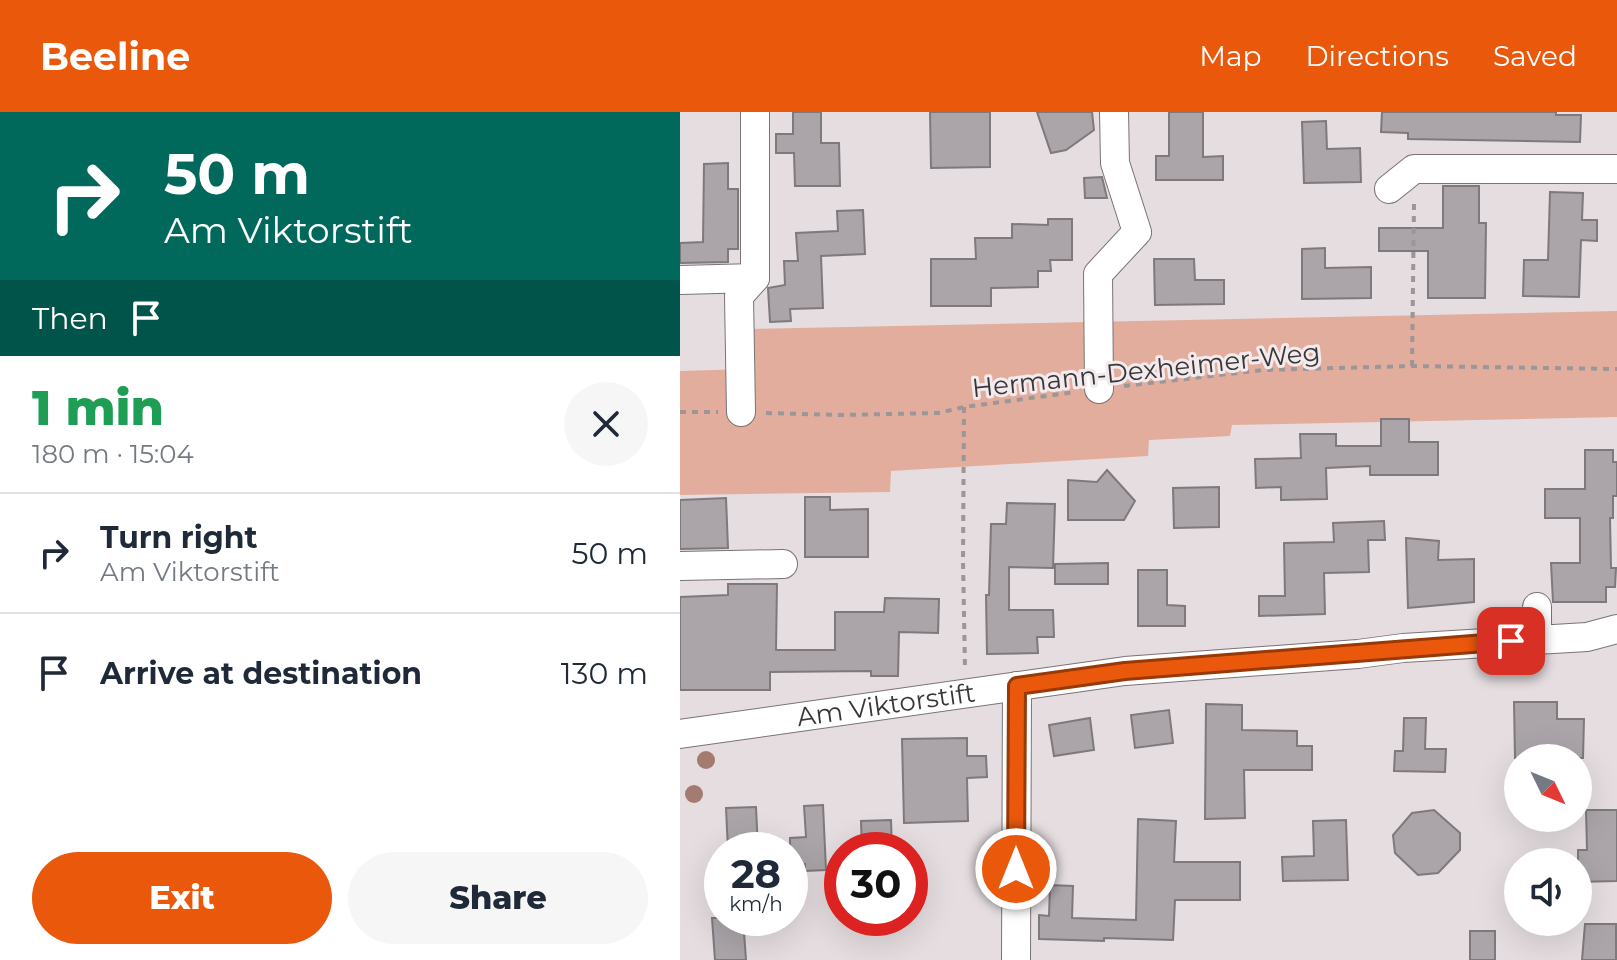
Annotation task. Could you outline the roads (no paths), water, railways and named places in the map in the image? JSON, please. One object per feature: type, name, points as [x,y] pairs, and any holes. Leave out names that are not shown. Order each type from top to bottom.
[{"type":"street","points":[[741,412],[739,296],[755,278],[755,112]]},
{"type":"street","points":[[1099,389],[1098,274],[1137,232],[1115,163],[1114,112]]},
{"type":"street","points":[[1389,189],[1414,169],[1617,169]]},
{"type":"street","points":[[680,280],[755,278]]},
{"type":"street","points":[[680,566],[783,564]]},
{"type":"street","points":[[1537,607],[1537,640]]},
{"type":"street","name":"Am Viktorstift","points":[[680,734],[1125,671],[1587,637],[1617,629]]},
{"type":"street","points":[[1016,960],[1017,686]]}]
